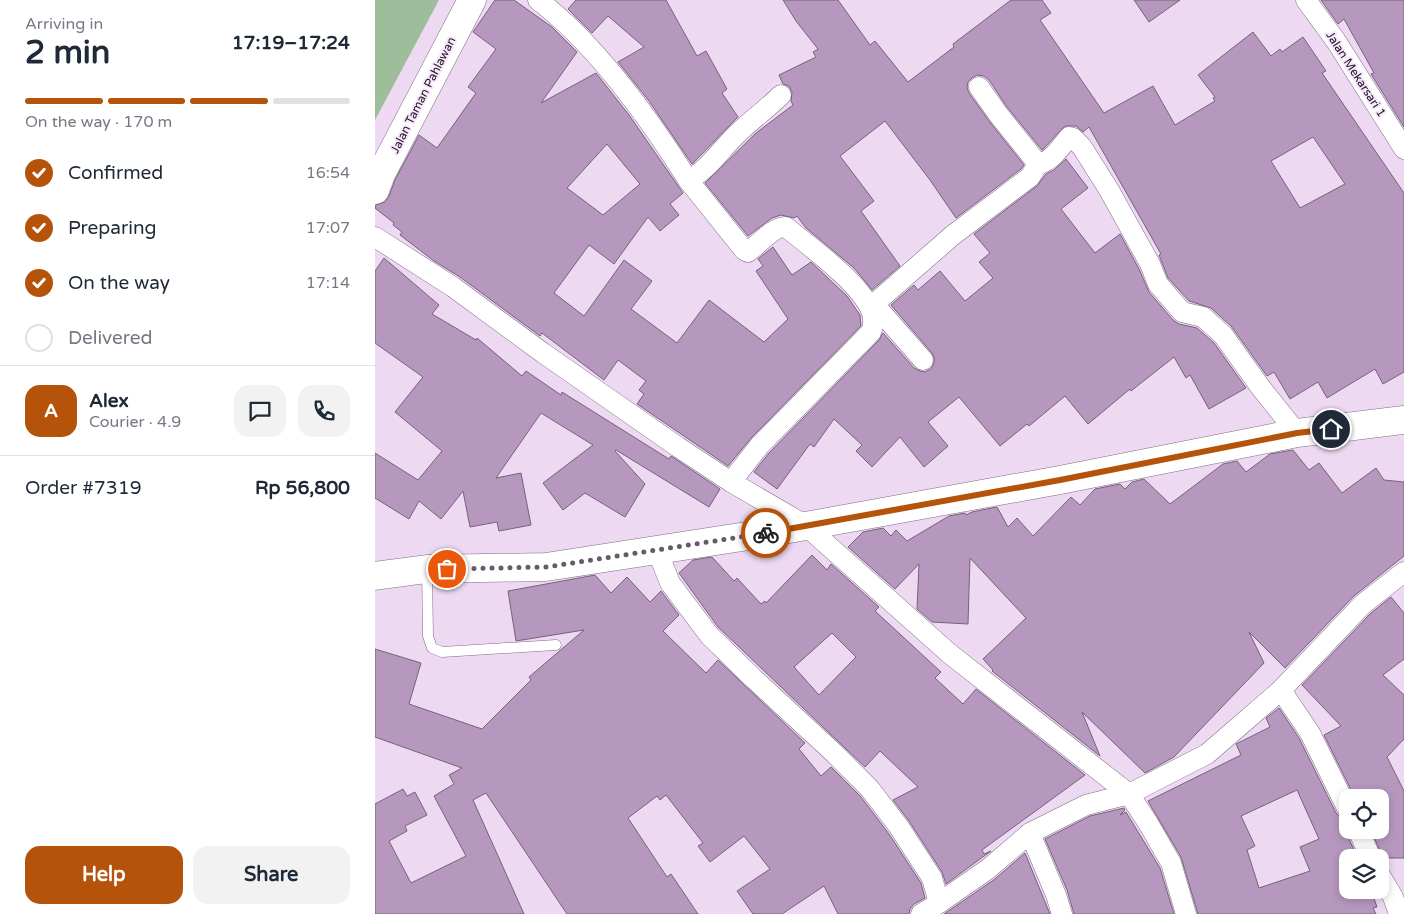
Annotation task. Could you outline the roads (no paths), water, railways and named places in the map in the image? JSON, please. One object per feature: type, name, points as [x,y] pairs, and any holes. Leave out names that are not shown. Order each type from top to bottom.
[{"type":"main road","name":"Jalan Taman Pahlawan","points":[[375,190],[381,174],[472,0]]},
{"type":"main road","points":[[375,576],[427,569],[546,567],[767,533],[1070,478],[1297,433],[1404,420]]},
{"type":"street","points":[[538,0],[583,41],[613,76],[670,151],[689,180],[744,250],[748,252],[776,228],[786,227],[854,285],[872,307],[923,360]]},
{"type":"street","name":"Jalan Mekarsari 1","points":[[1306,0],[1336,41],[1404,149]]},
{"type":"street","points":[[979,87],[1038,164]]},
{"type":"street","points":[[689,180],[698,175],[738,133],[781,95]]},
{"type":"street","points":[[872,307],[953,235],[1030,177],[1038,164],[1053,156],[1069,137],[1073,138],[1082,147],[1109,190],[1159,284],[1182,312],[1203,316],[1223,335],[1261,388],[1297,433]]},
{"type":"street","points":[[375,237],[453,287],[543,353],[731,482],[805,525],[950,654],[1129,794],[1171,862],[1186,914]]},
{"type":"street","points":[[731,482],[760,445],[871,332],[874,324],[872,307]]},
{"type":"street","points":[[657,550],[670,583],[709,634],[870,789],[899,827],[932,878],[939,903]]},
{"type":"street","points":[[921,914],[988,869],[1030,833],[1086,805],[1129,794],[1207,754],[1281,690],[1363,604],[1404,572]]},
{"type":"street","points":[[1281,690],[1310,733],[1339,792]]},
{"type":"street","points":[[1030,833],[1062,914]]},
{"type":"street","points":[[1389,890],[1399,914]]},
{"type":"lane","points":[[427,569],[428,636],[431,648],[442,652],[556,645]]}]
